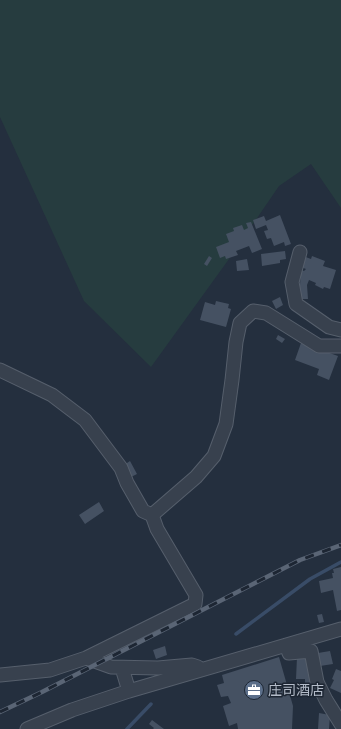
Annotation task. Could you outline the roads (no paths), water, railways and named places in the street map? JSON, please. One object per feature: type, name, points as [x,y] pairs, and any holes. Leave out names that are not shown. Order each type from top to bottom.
[{"type":"street","points":[[300,252],[292,282],[296,304],[329,327],[341,330]]},
{"type":"street","points":[[152,516],[196,477],[214,456],[226,424],[236,342],[240,323],[253,311],[266,312],[319,346],[341,346]]},
{"type":"street","points":[[0,370],[52,395],[85,420],[121,468],[127,483],[143,511],[152,516],[157,529],[196,595],[195,604],[86,658],[50,670],[0,675]]},
{"type":"street","points":[[27,729],[72,710],[129,691],[341,629]]},
{"type":"street","points":[[286,645],[289,653],[311,651],[317,682],[341,724]]},
{"type":"street","points":[[86,658],[111,667],[158,668],[192,665],[198,666],[200,670]]},
{"type":"street","points":[[122,668],[129,691]]},
{"type":"waterway","points":[[236,634],[310,579],[341,562]]},
{"type":"waterway","points":[[127,729],[151,704]]},
{"type":"railway","points":[[0,712],[300,560],[341,545]]},
{"type":"place","name":"庄司酒店","points":[[254,690]]}]
